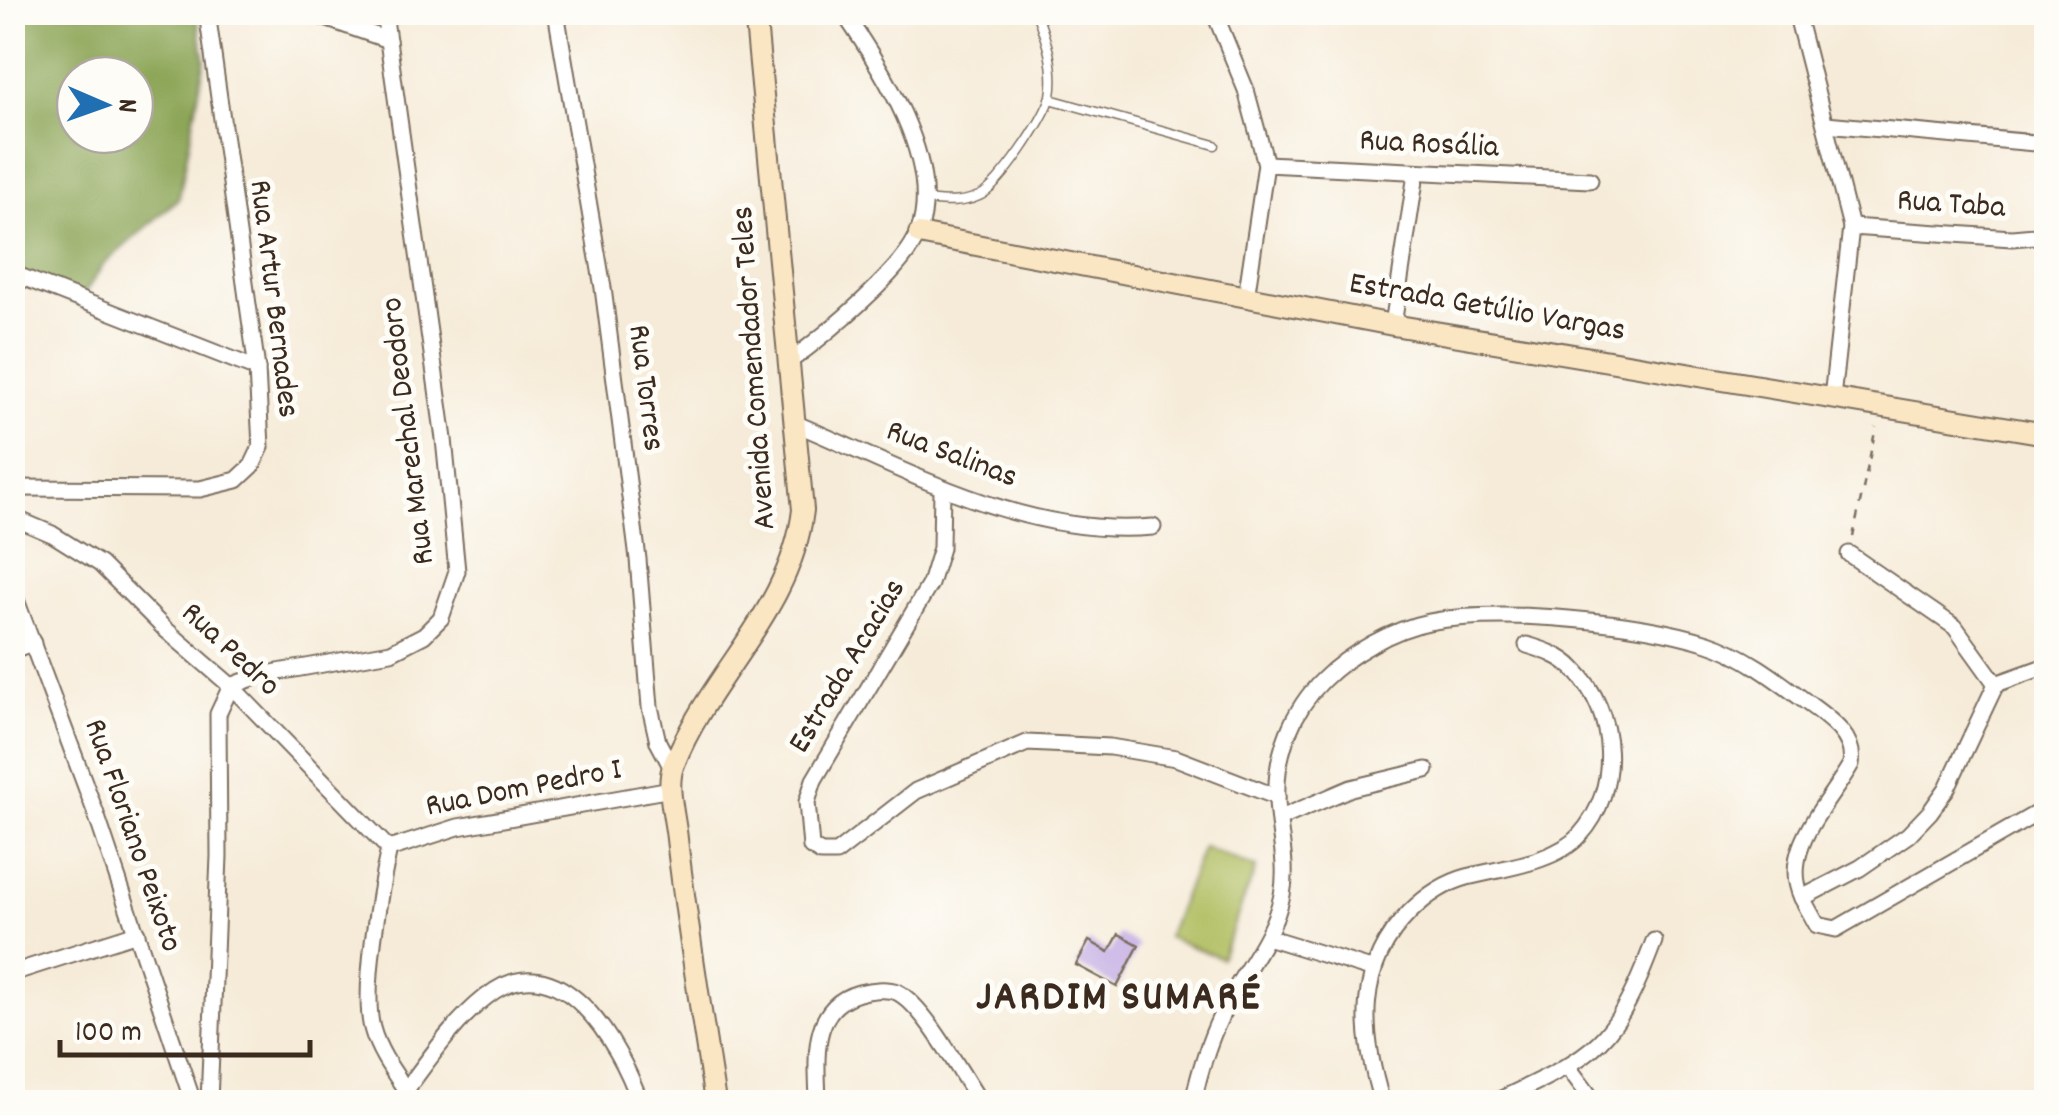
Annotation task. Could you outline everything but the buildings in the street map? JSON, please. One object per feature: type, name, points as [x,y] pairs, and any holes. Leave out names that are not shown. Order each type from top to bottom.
[{"type":"main road","name":"Avenida Comendador Teles","points":[[672,779],[703,708],[787,578],[799,546],[803,510],[755,12]]},
{"type":"main road","name":"Estrada Getúlio Vargas","points":[[919,234],[1393,325],[2046,434]]},
{"type":"main road","points":[[672,779],[715,1102]]},
{"type":"street","name":"Rua Artur Bernades","points":[[12,488],[200,489],[237,480],[252,466],[261,447],[256,369],[206,12]]},
{"type":"street","points":[[308,12],[388,40]]},
{"type":"street","name":"Rua Marechal Deodoro","points":[[232,686],[262,675],[391,652],[424,635],[441,618],[458,570],[444,439],[384,12]]},
{"type":"street","name":"Rua Torres","points":[[556,12],[603,288],[638,560],[650,706],[672,779]]},
{"type":"street","points":[[790,362],[878,283],[919,234],[926,200],[915,147],[882,74],[843,12]]},
{"type":"street","points":[[1214,12],[1246,90],[1266,164],[1246,298]]},
{"type":"street","points":[[1796,12],[1851,227],[1832,398]]},
{"type":"street","points":[[1826,124],[2046,144]]},
{"type":"street","name":"Rua Rosália","points":[[1266,164],[1590,180]]},
{"type":"street","points":[[1393,325],[1416,174]]},
{"type":"street","name":"Rua Taba","points":[[1851,227],[2012,238],[2046,236]]},
{"type":"street","points":[[12,272],[256,369]]},
{"type":"street","name":"Rua Salinas","points":[[794,423],[942,489],[992,506],[1121,530],[1152,527]]},
{"type":"street","name":"Estrada Acacias","points":[[942,489],[937,567],[917,610],[814,780],[807,802],[811,847],[821,853],[836,853],[916,791],[1026,743],[1110,747],[1176,758],[1276,797]]},
{"type":"street","name":"Rua Pedro","points":[[12,518],[52,534],[100,564],[165,629],[232,686],[389,850]]},
{"type":"street","points":[[1849,554],[1955,628],[1996,684]]},
{"type":"street","name":"Rua Floriano Peixoto","points":[[12,589],[194,1102]]},
{"type":"street","points":[[1193,1102],[1221,1015],[1268,937],[1283,894],[1281,818],[1276,797],[1284,745],[1297,712],[1323,679],[1359,652],[1428,622],[1521,617],[1652,632],[1710,643],[1771,676],[1849,740],[1851,764],[1805,835],[1795,860],[1794,882],[1817,925],[1836,929],[2046,808]]},
{"type":"street","points":[[12,650],[33,643]]},
{"type":"street","points":[[1382,1102],[1368,1054],[1365,1000],[1371,969],[1389,933],[1427,896],[1463,878],[1550,854],[1578,838],[1600,806],[1609,744],[1604,718],[1573,668],[1527,644]]},
{"type":"street","points":[[1802,898],[1860,868],[1908,836],[1946,788],[1996,684],[2046,666]]},
{"type":"street","points":[[210,1102],[219,856],[218,714],[232,686]]},
{"type":"street","points":[[1281,818],[1351,788],[1426,770]]},
{"type":"street","name":"Rua Dom Pedro I","points":[[389,850],[458,827],[672,779]]},
{"type":"street","points":[[389,850],[380,886],[371,1026],[410,1096],[457,1025],[488,994],[517,982],[558,985],[587,1006],[612,1040],[640,1102]]},
{"type":"street","points":[[12,973],[137,933]]},
{"type":"street","points":[[1268,937],[1371,969]]},
{"type":"street","points":[[1496,1102],[1568,1068],[1608,1037],[1636,989],[1654,940]]},
{"type":"street","points":[[818,1102],[817,1054],[824,1015],[835,1001],[869,990],[896,992],[917,1011],[980,1102]]},
{"type":"street","points":[[1568,1068],[1594,1102]]},
{"type":"lane","points":[[926,200],[954,204],[984,195],[1011,164],[1050,99],[1047,40],[1036,12]]},
{"type":"lane","points":[[1050,99],[1215,145]]},
{"type":"path","points":[[1849,554],[1880,406]]},
{"type":"green space","points":[[13,13],[196,13],[205,59],[179,198],[103,265],[78,303],[13,282]]},
{"type":"green space","points":[[1203,847],[1256,868],[1221,958],[1167,937]]},
{"type":"district","name":"JARDIM SUMARÉ","points":[[1119,1000]]}]
